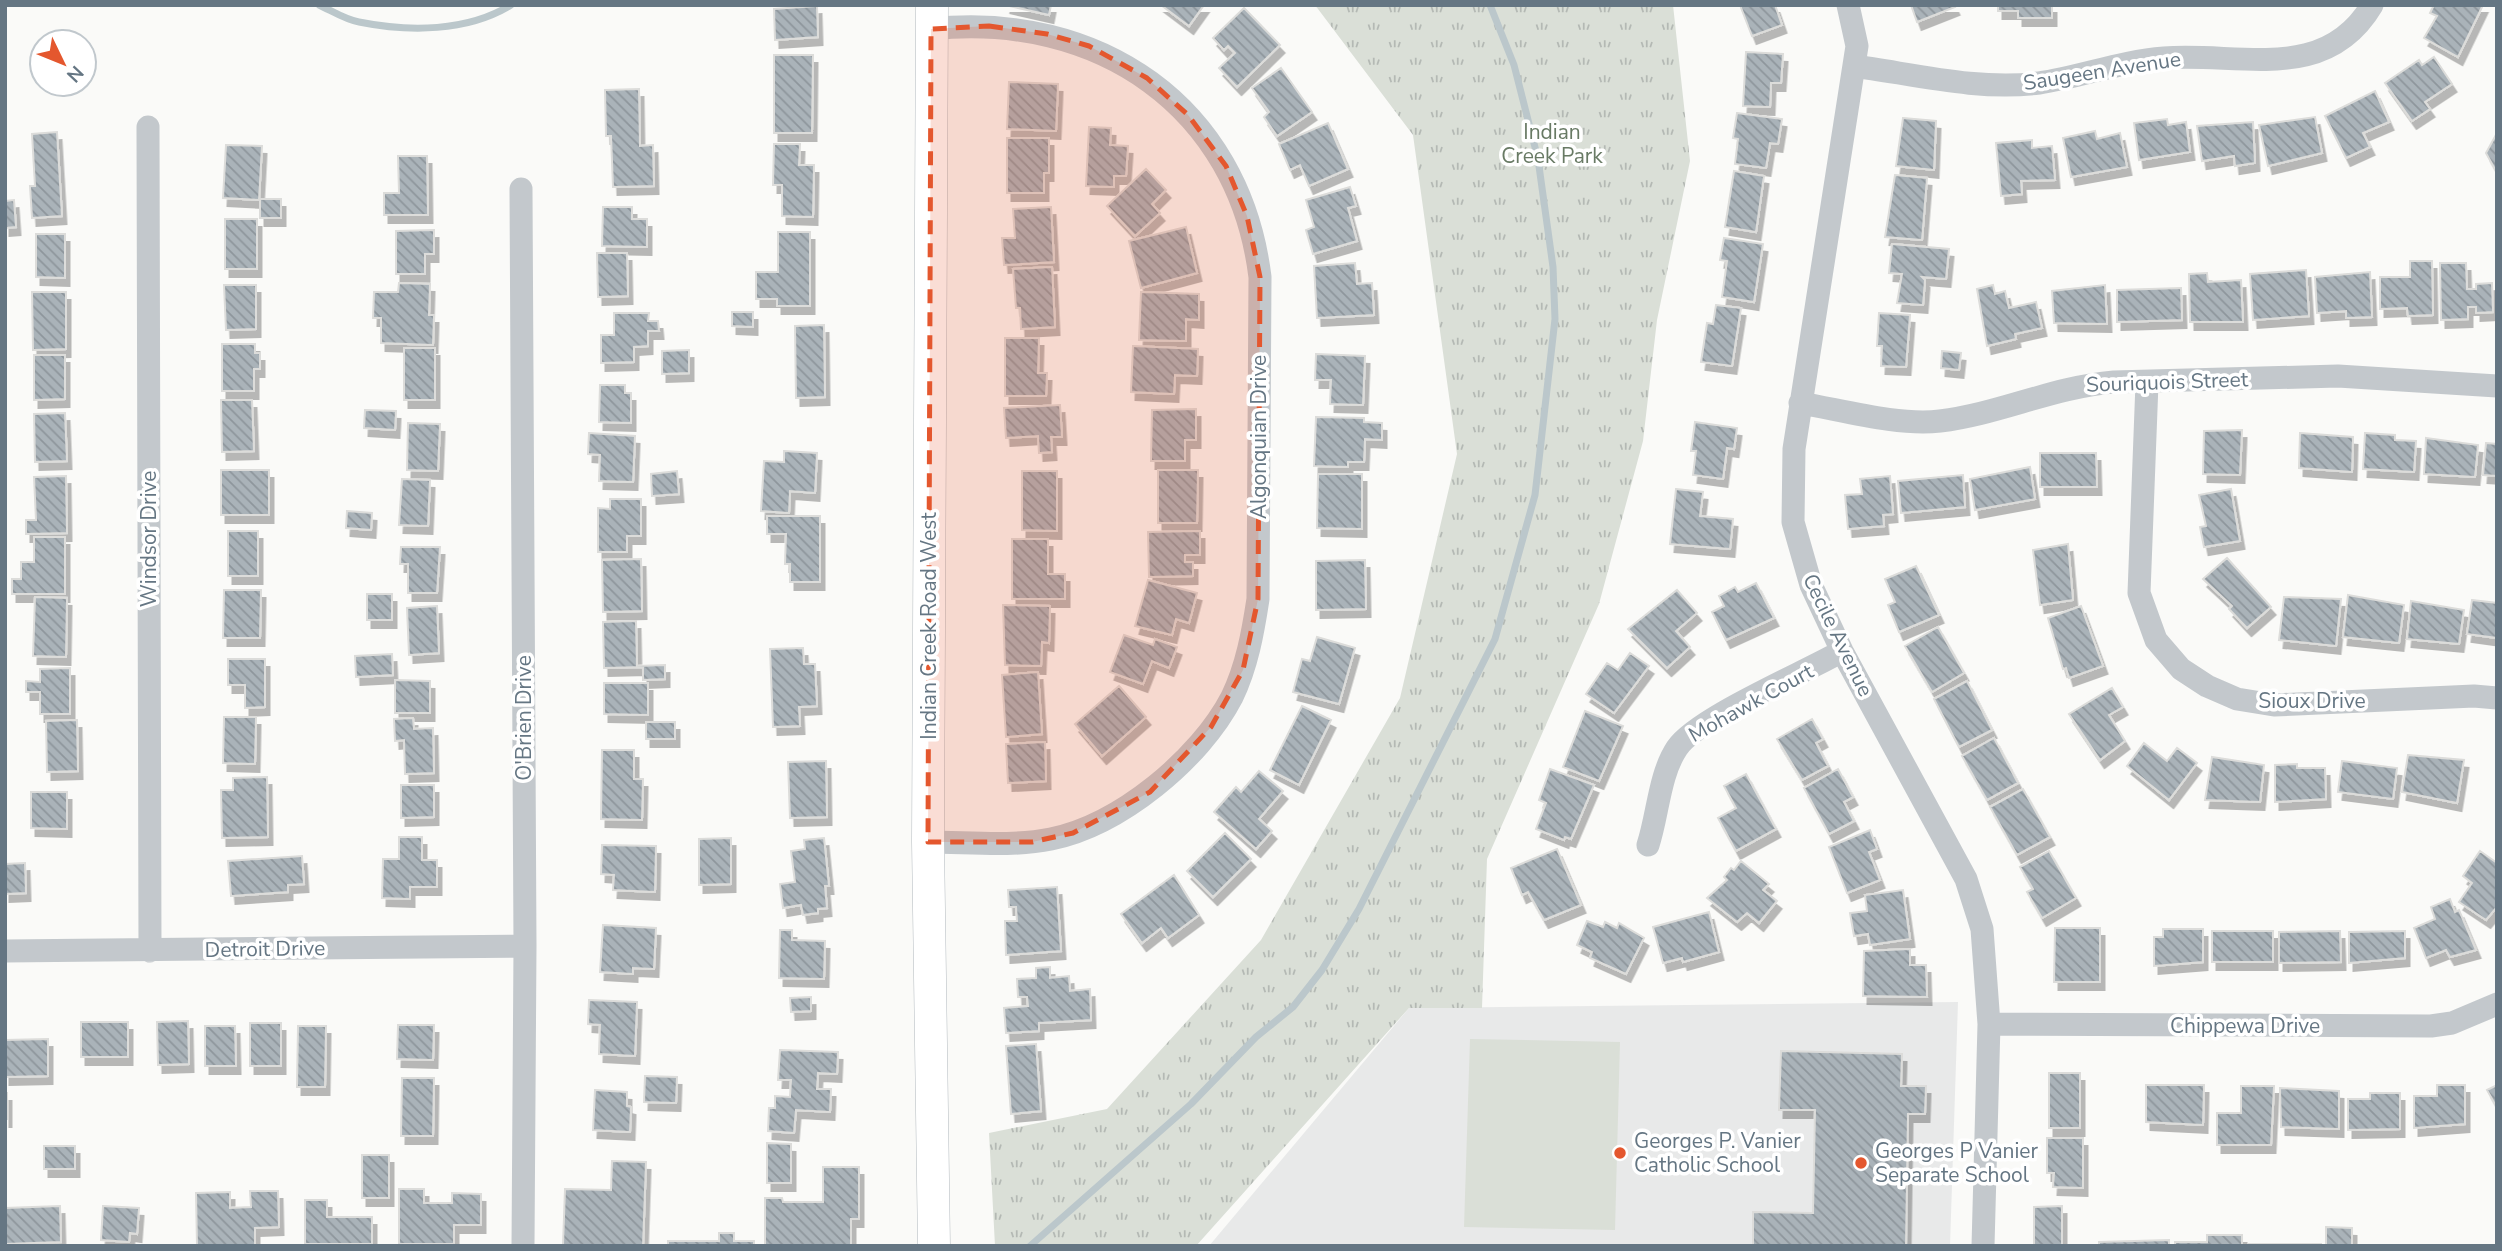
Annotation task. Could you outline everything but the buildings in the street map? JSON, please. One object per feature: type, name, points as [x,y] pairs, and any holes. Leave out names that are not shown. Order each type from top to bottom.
[{"type":"street","name":"Cecile Avenue","points":[[1848,5],[1857,46],[1800,403],[1794,449],[1793,522],[1811,585],[1842,651],[1966,879],[1982,929],[1989,1024],[1983,1246]]},
{"type":"street","name":"Saugeen Avenue","points":[[1854,66],[1993,84],[2018,84],[2164,58],[2299,58],[2326,51],[2349,35],[2372,5]]},
{"type":"street","name":"Indian Creek Road West","points":[[931,17],[928,842],[934,1246]]},
{"type":"street","name":"Algonquian Drive","points":[[928,842],[1032,842],[1073,833],[1092,825],[1132,803],[1166,778],[1231,698],[1253,633],[1258,598],[1260,291],[1256,247],[1226,166],[1188,115],[1147,78],[1089,46],[1047,34],[931,17]]},
{"type":"street","name":"Windsor Drive","points":[[148,127],[150,951]]},
{"type":"street","name":"O'Brien Drive","points":[[521,190],[526,946],[523,1246]]},
{"type":"street","name":"Souriquois Street","points":[[1800,403],[1917,422],[1937,422],[1986,412],[2081,385],[2338,376],[2497,386]]},
{"type":"street","name":"Sioux Drive","points":[[2147,383],[2139,593],[2156,640],[2181,669],[2207,686],[2237,699],[2274,705],[2474,696],[2497,698]]},
{"type":"street","name":"Mohawk Court","points":[[1648,845],[1670,764],[1685,738],[1713,720],[1842,651]]},
{"type":"street","name":"Detroit Drive","points":[[5,951],[526,946]]},
{"type":"street","name":"Chippewa Drive","points":[[1989,1024],[2431,1026],[2452,1023],[2497,1004]]},
{"type":"highlighted area","points":[[989,26],[1047,34],[1089,46],[1147,78],[1188,115],[1226,166],[1247,216],[1260,277],[1258,599],[1243,670],[1211,727],[1150,792],[1073,833],[1032,842],[928,842],[931,29]]},
{"type":"shaded area","name":"Georges P. Vanier Catholic School","points":[[1958,1002],[1950,1246],[1209,1246],[1409,1008]]},
{"type":"green space","name":"Indian Creek Park","points":[[1315,5],[1673,5],[1690,161],[1657,320],[1643,441],[1599,604],[1487,859],[1482,1008],[1409,1008],[1196,1246],[995,1246],[989,1133],[1107,1109],[1261,940],[1400,698],[1457,454],[1413,135]]},
{"type":"green space","points":[[1470,1039],[1620,1042],[1615,1230],[1464,1227]]},
{"type":"waterway","points":[[319,5],[354,21],[417,28],[457,25],[494,14],[511,5]]},
{"type":"waterway","points":[[1030,1246],[1191,1104],[1256,1037],[1293,1007],[1322,970],[1359,909],[1495,639],[1535,495],[1555,319],[1553,267],[1538,159],[1514,65],[1490,5]]},
{"type":"place","name":"Georges P. Vanier Catholic School","points":[[1620,1153]]},
{"type":"place","name":"Georges P Vanier Separate School","points":[[1861,1163]]}]
